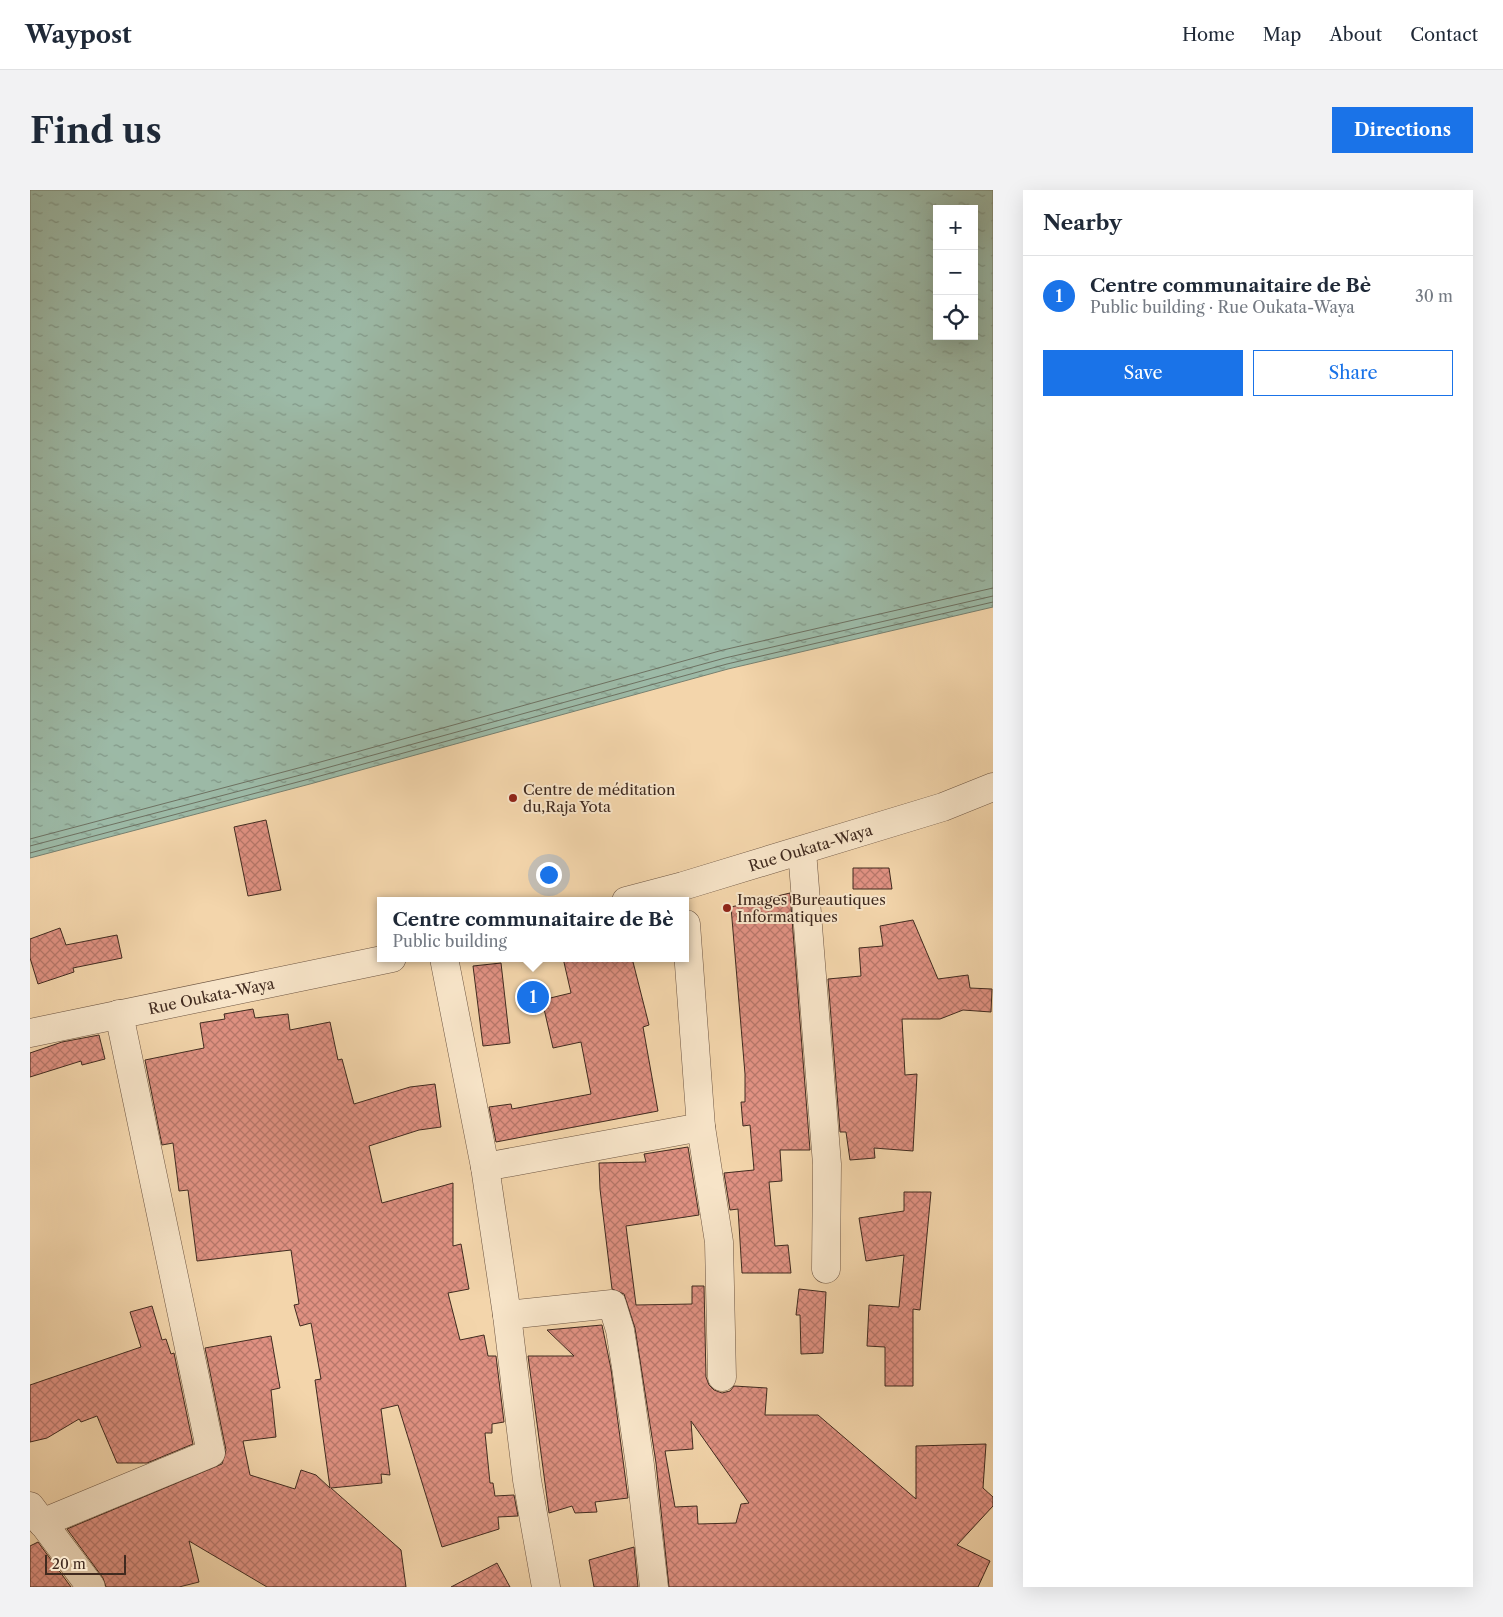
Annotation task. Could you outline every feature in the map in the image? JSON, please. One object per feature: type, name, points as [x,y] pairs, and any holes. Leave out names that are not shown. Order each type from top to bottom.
[{"type":"street","name":"Rue Oukata-Waya","points":[[654,897],[683,893],[802,851],[942,807],[993,787]]},
{"type":"street","points":[[802,851],[826,1164],[826,1269]]},
{"type":"street","name":"Rue Oukata-Waya","points":[[30,1032],[377,961]]},
{"type":"street","points":[[445,962],[485,1167],[507,1314],[527,1480],[546,1587]]},
{"type":"street","points":[[689,962],[701,1127],[719,1242],[722,1377]]},
{"type":"street","points":[[91,1587],[36,1515],[211,1453],[119,1014]]},
{"type":"street","points":[[485,1167],[701,1127]]},
{"type":"street","points":[[507,1314],[612,1304],[620,1330],[626,1367],[640,1465],[654,1587]]},
{"type":"water","points":[[30,190],[993,190],[993,607],[728,669],[310,784],[30,858]]},
{"type":"building","points":[[266,820],[281,890],[248,896],[234,827]]},
{"type":"building","points":[[853,868],[889,868],[892,889],[853,889]]},
{"type":"building","points":[[790,893],[810,1150],[780,1150],[782,1181],[769,1182],[775,1246],[788,1245],[791,1273],[742,1273],[738,1209],[730,1210],[724,1173],[754,1170],[750,1125],[743,1126],[741,1102],[745,1102],[745,1074],[731,907]]},
{"type":"building","points":[[913,920],[938,979],[968,975],[970,988],[992,989],[991,1012],[963,1010],[940,1019],[902,1019],[905,1075],[917,1074],[913,1151],[874,1148],[875,1158],[850,1160],[846,1132],[840,1132],[828,979],[861,976],[859,948],[883,946],[880,926]]},
{"type":"building","points":[[60,928],[66,945],[117,935],[122,958],[73,968],[74,972],[38,984],[30,958],[30,939]]},
{"type":"building","points":[[564,962],[633,962],[649,1025],[643,1027],[658,1111],[496,1142],[489,1107],[511,1104],[512,1109],[591,1094],[581,1042],[553,1048],[542,1000],[571,993]]},
{"type":"building","points":[[501,963],[510,1043],[483,1046],[473,966]]},
{"type":"building","points":[[253,1009],[255,1018],[288,1014],[290,1030],[330,1022],[338,1060],[342,1059],[354,1104],[410,1087],[435,1084],[441,1127],[419,1130],[369,1146],[382,1203],[453,1183],[453,1246],[461,1244],[469,1289],[448,1293],[460,1340],[484,1335],[488,1356],[496,1356],[504,1422],[492,1424],[492,1433],[485,1433],[490,1483],[493,1483],[495,1496],[514,1495],[518,1516],[498,1517],[499,1529],[442,1547],[398,1405],[381,1409],[390,1475],[381,1474],[382,1483],[331,1488],[401,1550],[406,1587],[267,1587],[189,1541],[199,1582],[179,1587],[106,1587],[103,1578],[67,1529],[222,1464],[226,1450],[205,1348],[271,1336],[280,1388],[271,1390],[276,1437],[243,1441],[250,1475],[295,1489],[301,1470],[316,1475],[330,1488],[315,1380],[321,1379],[311,1323],[300,1326],[294,1305],[299,1304],[291,1250],[197,1261],[188,1190],[179,1191],[173,1143],[162,1145],[145,1060],[204,1048],[200,1023],[225,1019],[224,1014]]},
{"type":"building","points":[[99,1035],[105,1059],[82,1065],[81,1061],[30,1077],[30,1053],[62,1042]]},
{"type":"building","points":[[688,1147],[699,1215],[626,1226],[636,1305],[692,1304],[692,1286],[704,1286],[706,1377],[709,1385],[714,1390],[722,1393],[730,1391],[734,1386],[767,1388],[765,1415],[818,1415],[916,1499],[916,1446],[986,1444],[983,1488],[993,1497],[993,1506],[957,1545],[990,1561],[978,1587],[669,1587],[656,1463],[635,1328],[624,1294],[612,1289],[600,1189],[599,1163],[646,1162],[644,1154]],"holes":[[[691,1421],[749,1503],[741,1504],[736,1523],[698,1524],[697,1506],[675,1507],[665,1451],[693,1449]]]},
{"type":"building","points":[[904,1192],[931,1192],[920,1310],[913,1309],[913,1386],[885,1386],[885,1347],[867,1346],[869,1305],[899,1307],[904,1255],[866,1261],[859,1218],[904,1211]]},
{"type":"building","points":[[799,1289],[826,1292],[823,1353],[801,1354],[800,1315],[796,1315]]},
{"type":"building","points":[[152,1306],[162,1340],[166,1339],[171,1354],[174,1353],[193,1444],[147,1463],[117,1463],[97,1416],[81,1422],[79,1419],[47,1438],[30,1442],[30,1385],[141,1347],[130,1312]]},
{"type":"building","points":[[602,1325],[611,1369],[628,1498],[595,1502],[597,1512],[575,1513],[572,1506],[549,1513],[528,1356],[574,1356],[547,1330]]},
{"type":"building","points":[[38,1542],[71,1587],[30,1587],[30,1546]]},
{"type":"building","points":[[634,1547],[638,1587],[594,1587],[589,1560]]},
{"type":"building","points":[[497,1563],[510,1587],[451,1587]]},
{"type":"place","name":"Centre de méditation du,Raja Yota","points":[[513,798]]},
{"type":"place","name":"Images Bureautiques Informatiques","points":[[727,908]]},
{"type":"place","name":"Centre communaitaire de Bè","points":[[533,997]]}]
